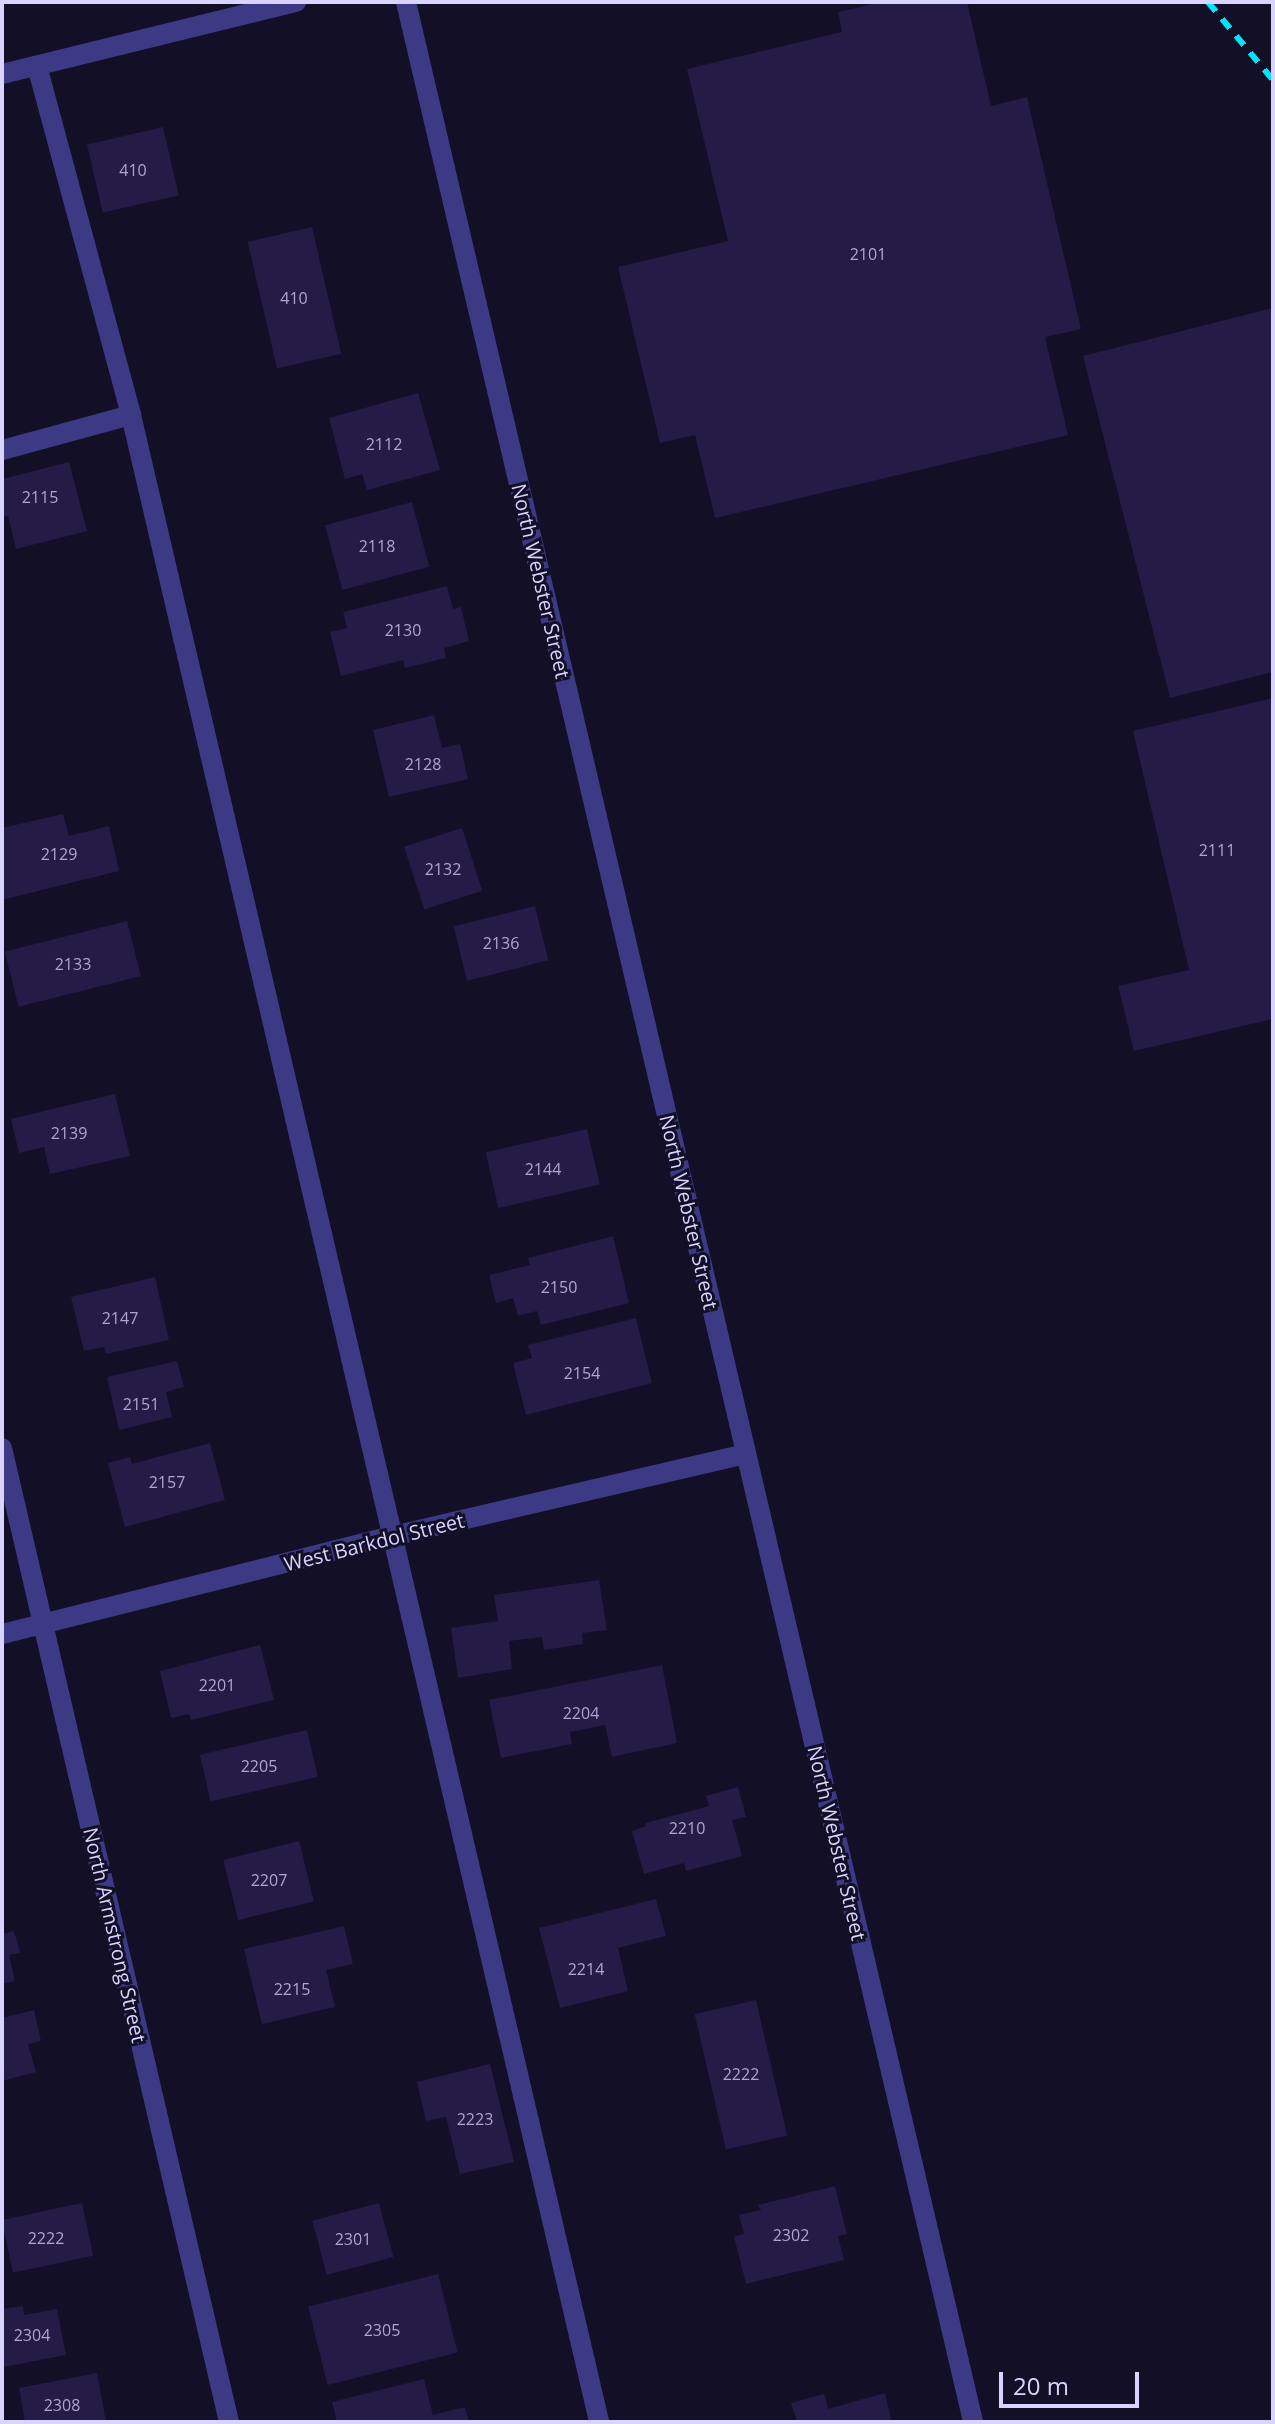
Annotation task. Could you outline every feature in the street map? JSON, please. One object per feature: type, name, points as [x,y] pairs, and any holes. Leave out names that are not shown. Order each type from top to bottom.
[{"type":"street","points":[[2,74],[296,2]]},
{"type":"street","name":"North Webster Street","points":[[406,2],[973,2422]]},
{"type":"street","points":[[37,66],[131,415],[599,2422]]},
{"type":"street","points":[[2,450],[131,415]]},
{"type":"street","name":"North Armstrong Street","points":[[2,1448],[229,2422]]},
{"type":"street","name":"West Barkdol Street","points":[[2,1634],[393,1536],[746,1454]]},
{"type":"building","points":[[881,2],[967,2],[991,106],[1027,97],[1081,329],[1045,337],[1068,435],[715,518],[695,435],[660,443],[618,267],[728,241],[687,69],[842,32],[838,12]]},
{"type":"building","points":[[163,127],[179,195],[103,213],[87,145]]},
{"type":"building","points":[[312,227],[341,354],[277,369],[248,242]]},
{"type":"building","points":[[1273,308],[1273,672],[1170,698],[1083,356]]},
{"type":"building","points":[[418,393],[440,470],[367,490],[362,474],[345,479],[329,418]]},
{"type":"building","points":[[69,462],[87,531],[16,549],[8,516],[2,517],[2,479]]},
{"type":"building","points":[[412,502],[429,567],[342,590],[325,525]]},
{"type":"building","points":[[447,586],[453,609],[461,607],[469,641],[444,648],[446,658],[405,668],[403,660],[341,676],[330,632],[347,628],[343,612]]},
{"type":"building","points":[[1273,698],[1273,1019],[1134,1051],[1118,986],[1189,970],[1133,731]]},
{"type":"building","points":[[434,715],[442,748],[460,744],[468,779],[389,797],[373,730]]},
{"type":"building","points":[[63,814],[69,836],[109,826],[119,871],[2,900],[2,828]]},
{"type":"building","points":[[462,828],[482,891],[424,910],[404,847]]},
{"type":"building","points":[[535,906],[549,960],[467,981],[453,926]]},
{"type":"building","points":[[127,921],[141,976],[19,1007],[5,951]]},
{"type":"building","points":[[115,1094],[130,1156],[50,1174],[44,1147],[19,1153],[11,1119]]},
{"type":"building","points":[[587,1129],[600,1185],[498,1208],[486,1152]]},
{"type":"building","points":[[613,1236],[629,1303],[541,1325],[537,1311],[518,1316],[513,1298],[496,1303],[489,1275],[530,1265],[528,1258]]},
{"type":"building","points":[[155,1277],[169,1340],[106,1354],[104,1347],[84,1351],[71,1297]]},
{"type":"building","points":[[636,1318],[652,1383],[526,1415],[513,1363],[532,1358],[528,1345]]},
{"type":"building","points":[[177,1361],[184,1387],[166,1392],[172,1417],[119,1430],[107,1377]]},
{"type":"building","points":[[210,1443],[225,1500],[125,1527],[108,1463],[130,1457],[132,1464]]},
{"type":"building","points":[[599,1580],[607,1630],[582,1633],[583,1644],[544,1650],[542,1637],[509,1641],[512,1669],[458,1678],[451,1628],[498,1621],[494,1595]]},
{"type":"building","points":[[260,1645],[274,1700],[191,1720],[189,1714],[171,1718],[160,1671]]},
{"type":"building","points":[[662,1665],[677,1743],[612,1757],[605,1725],[570,1732],[572,1744],[501,1758],[489,1700]]},
{"type":"building","points":[[307,1730],[318,1777],[211,1802],[200,1755]]},
{"type":"building","points":[[738,1787],[746,1817],[732,1820],[742,1856],[686,1871],[684,1863],[644,1874],[632,1831],[646,1826],[646,1823],[709,1806],[706,1796]]},
{"type":"building","points":[[299,1841],[314,1901],[238,1920],[223,1860]]},
{"type":"building","points":[[656,1899],[666,1936],[618,1948],[628,1991],[560,2008],[539,1928]]},
{"type":"building","points":[[344,1926],[353,1964],[326,1970],[335,2007],[262,2024],[244,1949]]},
{"type":"building","points":[[14,1931],[20,1953],[9,1955],[15,1981],[2,1984],[2,1934]]},
{"type":"building","points":[[756,2000],[787,2135],[726,2150],[695,2014]]},
{"type":"building","points":[[34,2010],[41,2041],[28,2044],[36,2072],[2,2081],[2,2018]]},
{"type":"building","points":[[490,2064],[514,2162],[460,2174],[446,2117],[426,2121],[417,2082]]},
{"type":"building","points":[[835,2186],[847,2234],[838,2236],[844,2260],[746,2284],[734,2237],[744,2234],[739,2215],[761,2210],[758,2205]]},
{"type":"building","points":[[82,2203],[93,2256],[13,2273],[2,2220]]},
{"type":"building","points":[[379,2203],[393,2257],[327,2275],[312,2221]]},
{"type":"building","points":[[438,2274],[458,2353],[328,2385],[308,2306]]},
{"type":"building","points":[[23,2306],[24,2315],[57,2309],[66,2355],[4,2367],[2,2309]]},
{"type":"building","points":[[97,2373],[106,2422],[25,2422],[19,2388]]},
{"type":"building","points":[[424,2379],[433,2415],[465,2407],[469,2422],[337,2422],[332,2402]]},
{"type":"building","points":[[885,2393],[892,2422],[797,2422],[791,2403],[824,2394],[828,2409]]},
{"type":"railway","points":[[1208,2],[1273,80]]}]
